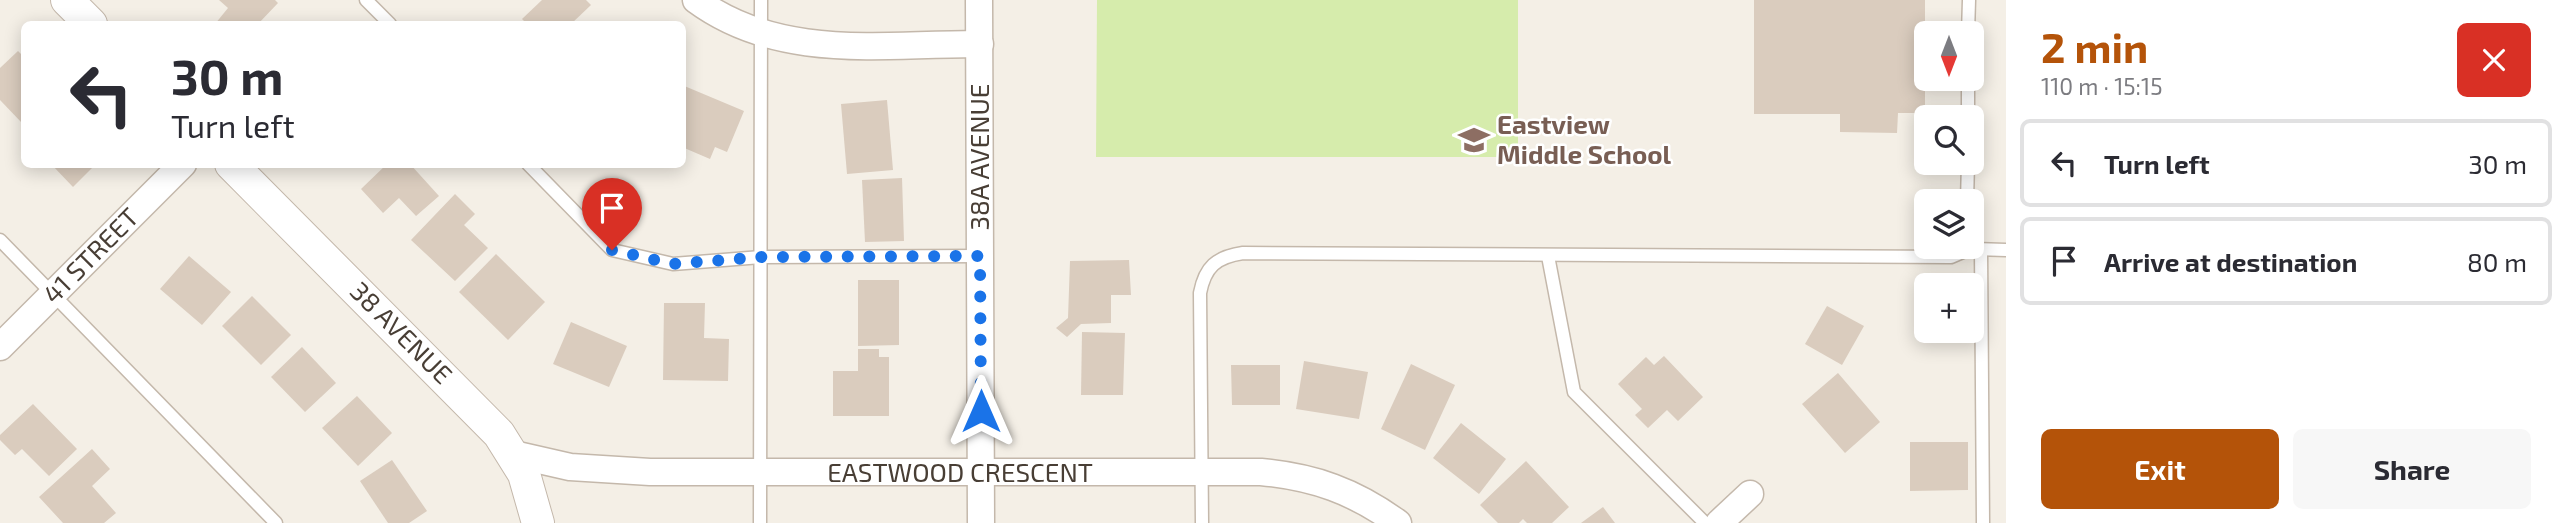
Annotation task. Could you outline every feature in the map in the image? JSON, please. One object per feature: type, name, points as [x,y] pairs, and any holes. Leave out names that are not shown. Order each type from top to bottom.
[{"type":"street","points":[[67,0],[88,21]]},
{"type":"street","points":[[696,0],[761,35],[816,44],[980,44]]},
{"type":"street","name":"38A AVENUE","points":[[979,0],[981,523]]},
{"type":"street","name":"41 STREET","points":[[0,347],[179,168]]},
{"type":"street","name":"38 AVENUE","points":[[235,168],[476,408],[513,454],[531,495],[538,523]]},
{"type":"street","name":"EASTWOOD CRESCENT","points":[[513,454],[544,464],[591,469],[760,473],[1261,472],[1324,482],[1355,494],[1398,523]]},
{"type":"street","points":[[1719,523],[1750,494]]},
{"type":"lane","points":[[366,0],[387,21]]},
{"type":"lane","points":[[760,523],[761,0]]},
{"type":"lane","points":[[1968,21],[1969,0]]},
{"type":"lane","points":[[532,168],[612,250],[673,264],[761,257],[980,256]]},
{"type":"lane","points":[[0,240],[276,523]]},
{"type":"lane","points":[[1984,249],[2006,250]]},
{"type":"lane","points":[[1202,523],[1200,293],[1204,275],[1212,264],[1225,256],[1243,253],[1914,257]]},
{"type":"lane","points":[[1548,256],[1574,392],[1704,523]]},
{"type":"lane","points":[[1975,259],[1983,523]]},
{"type":"green space","points":[[1097,0],[1518,0],[1518,157],[1096,157]]},
{"type":"building","points":[[219,0],[275,0],[278,3],[261,21],[217,21],[228,8]]},
{"type":"building","points":[[542,0],[586,0],[591,5],[574,21],[522,19]]},
{"type":"building","points":[[1754,0],[1925,0],[1925,21],[1914,21],[1914,91],[1925,91],[1925,105],[1914,105],[1914,113],[1898,113],[1897,133],[1840,132],[1840,114],[1754,114]]},
{"type":"building","points":[[18,51],[21,54],[21,122],[0,100],[0,68]]},
{"type":"building","points":[[686,87],[744,111],[727,152],[715,147],[710,159],[686,149]]},
{"type":"building","points":[[887,100],[893,170],[847,174],[841,104]]},
{"type":"building","points":[[55,168],[92,168],[73,187]]},
{"type":"building","points":[[383,168],[414,168],[439,196],[416,216],[399,198],[383,213],[361,189]]},
{"type":"building","points":[[902,178],[904,241],[865,242],[862,180]]},
{"type":"building","points":[[455,194],[475,214],[464,225],[488,248],[455,281],[411,240]]},
{"type":"building","points":[[496,254],[545,302],[508,340],[459,292]]},
{"type":"building","points":[[189,256],[231,292],[202,325],[160,289]]},
{"type":"building","points":[[1129,260],[1131,295],[1111,295],[1111,323],[1081,324],[1067,337],[1056,328],[1068,318],[1070,261]]},
{"type":"building","points":[[858,280],[899,280],[899,345],[858,346]]},
{"type":"building","points":[[252,296],[291,335],[261,365],[222,326]]},
{"type":"building","points":[[664,303],[705,303],[704,338],[729,339],[728,381],[663,380]]},
{"type":"building","points":[[1827,306],[1864,326],[1842,365],[1805,344]]},
{"type":"building","points":[[571,322],[627,346],[609,387],[553,364]]},
{"type":"building","points":[[1082,332],[1125,333],[1123,395],[1081,395]]},
{"type":"building","points":[[302,347],[336,383],[305,412],[271,377]]},
{"type":"building","points":[[858,349],[879,349],[879,357],[889,357],[889,416],[833,416],[833,371],[858,371]]},
{"type":"building","points":[[1664,356],[1703,397],[1678,421],[1667,410],[1648,428],[1635,415],[1642,409],[1618,384],[1646,357],[1654,365]]},
{"type":"building","points":[[1304,361],[1368,372],[1359,419],[1296,409]]},
{"type":"building","points":[[1411,364],[1455,385],[1425,450],[1381,429]]},
{"type":"building","points":[[1231,365],[1280,365],[1280,405],[1232,405]]},
{"type":"building","points":[[1838,373],[1880,422],[1845,453],[1802,404]]},
{"type":"building","points":[[357,396],[392,433],[358,466],[322,428]]},
{"type":"building","points":[[33,404],[77,449],[49,476],[22,449],[15,455],[0,440],[0,435]]},
{"type":"building","points":[[1461,423],[1506,459],[1479,494],[1433,458]]},
{"type":"building","points":[[1910,442],[1968,442],[1968,490],[1910,491]]},
{"type":"building","points":[[92,449],[110,469],[92,486],[116,513],[104,523],[63,523],[39,497]]},
{"type":"building","points":[[392,460],[427,511],[409,523],[388,523],[360,481]]},
{"type":"building","points":[[1526,461],[1569,507],[1552,523],[1527,523],[1523,519],[1519,523],[1498,523],[1480,505]]},
{"type":"building","points":[[1603,507],[1615,523],[1581,523]]},
{"type":"place","name":"Eastview Middle School","points":[[1474,140]]},
{"type":"route","points":[[612,250],[673,264],[761,257],[980,256],[981,411]]}]
